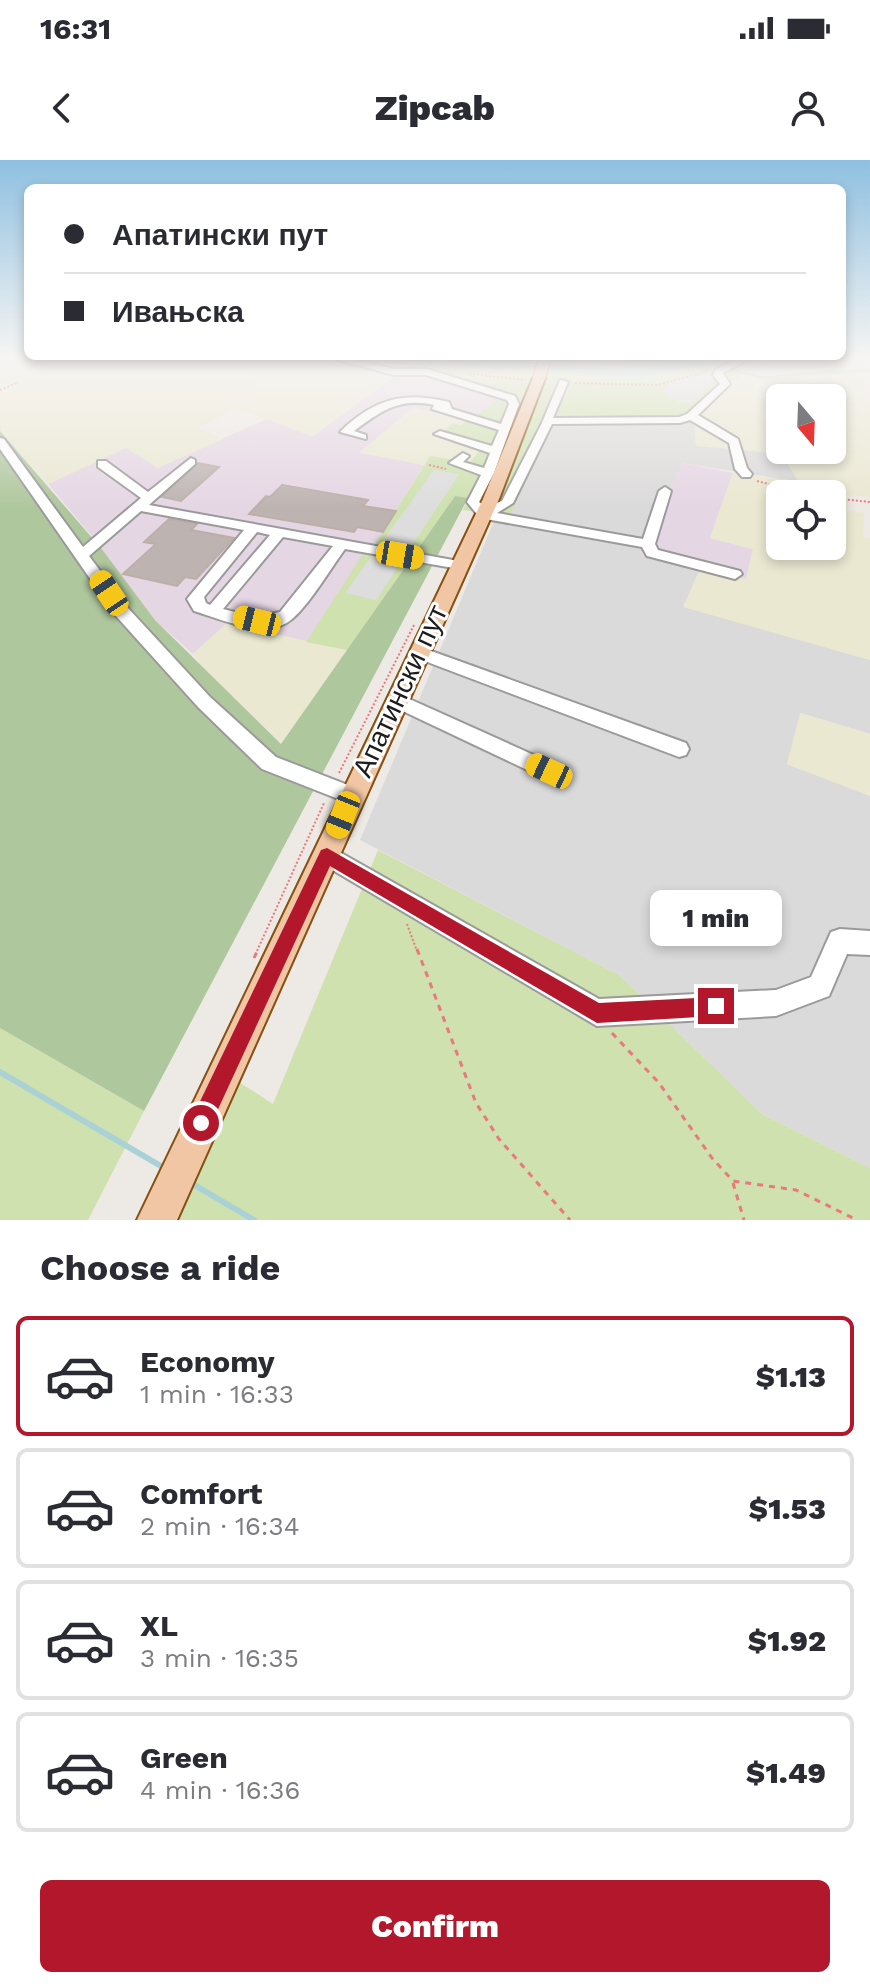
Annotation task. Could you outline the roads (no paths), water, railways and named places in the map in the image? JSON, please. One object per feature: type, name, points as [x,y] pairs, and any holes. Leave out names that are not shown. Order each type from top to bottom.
[{"type":"main road","name":"Апатински пут","points":[[157,1220],[327,855],[341,792],[420,653],[519,433],[525,408]]},
{"type":"street","points":[[362,437],[345,432],[381,408]]},
{"type":"street","points":[[512,408],[488,473],[473,502],[478,509],[484,513],[648,544],[657,556],[735,574]]},
{"type":"street","points":[[484,513],[507,503],[551,408]]},
{"type":"street","points":[[545,423],[558,419],[673,421],[691,416],[699,408]]},
{"type":"street","points":[[447,409],[505,429]]},
{"type":"street","points":[[691,416],[734,441],[739,448],[741,469],[746,474]]},
{"type":"street","points":[[440,434],[497,451]]},
{"type":"street","points":[[0,441],[122,612],[204,702],[269,763],[341,792]]},
{"type":"street","points":[[463,456],[455,463],[488,473]]},
{"type":"street","points":[[83,554],[191,462]]},
{"type":"street","points":[[102,464],[144,503],[253,528],[459,565]]},
{"type":"street","points":[[648,544],[665,491]]},
{"type":"street","points":[[253,528],[195,599],[200,607],[265,622],[283,619],[341,545]]},
{"type":"street","points":[[213,611],[279,533]]},
{"type":"street","points":[[420,653],[679,749]]},
{"type":"street","points":[[396,700],[549,771]]},
{"type":"street","points":[[327,855],[597,1013],[776,1003],[820,987],[840,941],[870,943]]},
{"type":"waterway","points":[[0,1072],[166,1169]]},
{"type":"waterway","points":[[191,1183],[254,1220]]}]
